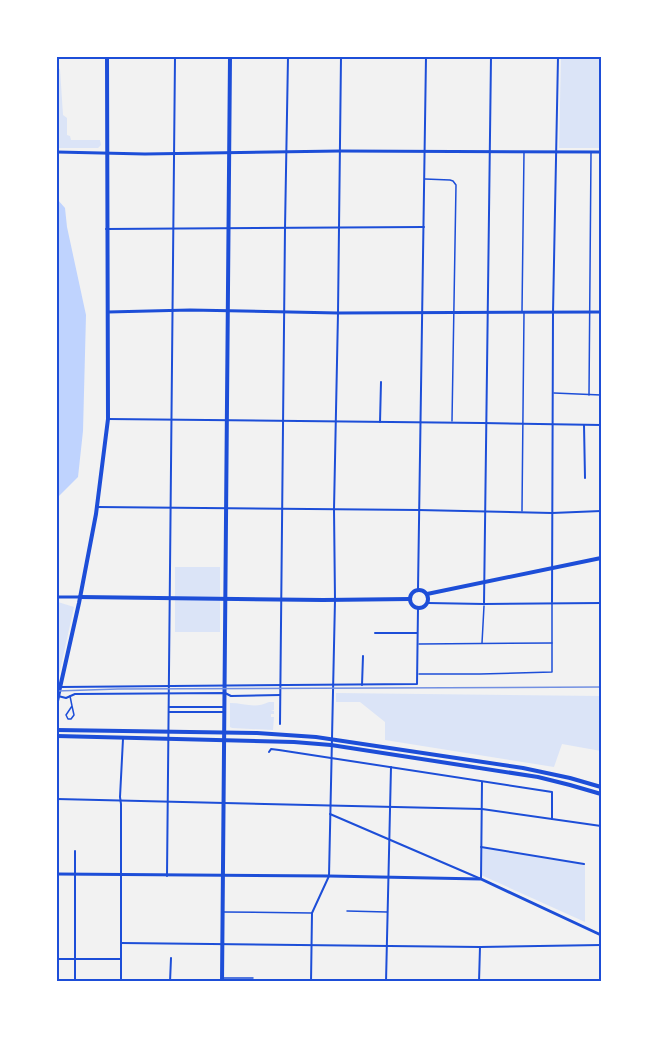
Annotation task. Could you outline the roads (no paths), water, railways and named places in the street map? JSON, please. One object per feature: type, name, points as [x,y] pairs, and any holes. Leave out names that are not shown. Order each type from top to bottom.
[{"type":"main road","points":[[58,699],[97,507],[108,420],[107,57]]},
{"type":"main road","points":[[223,980],[230,57]]},
{"type":"main road","points":[[427,594],[601,558]]},
{"type":"main road","points":[[418,589],[427,594],[428,603],[423,608],[412,605],[410,599],[412,593],[418,589]]},
{"type":"main road","points":[[80,597],[410,599]]},
{"type":"main road","points":[[57,729],[169,732],[331,745],[538,777],[601,794]]},
{"type":"main road","points":[[57,736],[169,738],[257,733],[331,739],[523,768],[601,787]]},
{"type":"street","points":[[167,876],[175,57]]},
{"type":"street","points":[[280,724],[288,57]]},
{"type":"street","points":[[312,982],[312,913],[329,876],[341,57]]},
{"type":"street","points":[[418,589],[426,57]]},
{"type":"street","points":[[484,604],[491,57]]},
{"type":"street","points":[[552,602],[553,313],[558,57]]},
{"type":"street","points":[[57,152],[174,154],[340,151],[601,152]]},
{"type":"street","points":[[106,229],[424,227]]},
{"type":"street","points":[[107,312],[228,311],[338,314],[601,312]]},
{"type":"street","points":[[380,422],[381,382]]},
{"type":"street","points":[[108,420],[601,425]]},
{"type":"street","points":[[584,425],[585,478]]},
{"type":"street","points":[[97,507],[601,512]]},
{"type":"street","points":[[57,597],[80,597]]},
{"type":"street","points":[[428,603],[601,603]]},
{"type":"street","points":[[58,699],[75,694],[125,694],[225,685],[417,684],[418,608]]},
{"type":"street","points":[[375,633],[418,633]]},
{"type":"street","points":[[362,685],[363,656]]},
{"type":"street","points":[[60,687],[125,687],[225,693],[231,696],[280,695]]},
{"type":"street","points":[[125,687],[125,694]]},
{"type":"street","points":[[169,707],[225,709]]},
{"type":"street","points":[[169,712],[225,709]]},
{"type":"street","points":[[121,982],[120,772],[124,737]]},
{"type":"street","points":[[269,752],[271,749],[279,750],[552,792],[552,819]]},
{"type":"street","points":[[386,982],[391,767]]},
{"type":"street","points":[[481,879],[482,782]]},
{"type":"street","points":[[57,799],[482,809],[601,826]]},
{"type":"street","points":[[330,814],[481,879],[601,935]]},
{"type":"street","points":[[481,847],[584,864]]},
{"type":"street","points":[[75,851],[75,982]]},
{"type":"street","points":[[57,874],[481,879]]},
{"type":"street","points":[[121,944],[480,947],[601,945]]},
{"type":"street","points":[[479,982],[480,947]]},
{"type":"street","points":[[170,982],[171,958]]},
{"type":"street","points":[[57,959],[121,959]]},
{"type":"lane","points":[[522,512],[524,151]]},
{"type":"lane","points":[[589,395],[591,152]]},
{"type":"lane","points":[[425,179],[450,180],[456,186],[452,422]]},
{"type":"lane","points":[[553,393],[601,395]]},
{"type":"lane","points":[[418,674],[552,672],[552,602]]},
{"type":"lane","points":[[482,644],[484,604]]},
{"type":"lane","points":[[418,644],[552,644]]},
{"type":"lane","points":[[70,695],[72,706]]},
{"type":"lane","points":[[347,911],[387,912]]},
{"type":"lane","points":[[223,912],[312,913]]},
{"type":"lane","points":[[223,980],[253,978]]},
{"type":"water","points":[[57,199],[65,208],[86,315],[83,431],[78,477],[57,498]]},
{"type":"railway","points":[[57,691],[601,687]]}]
